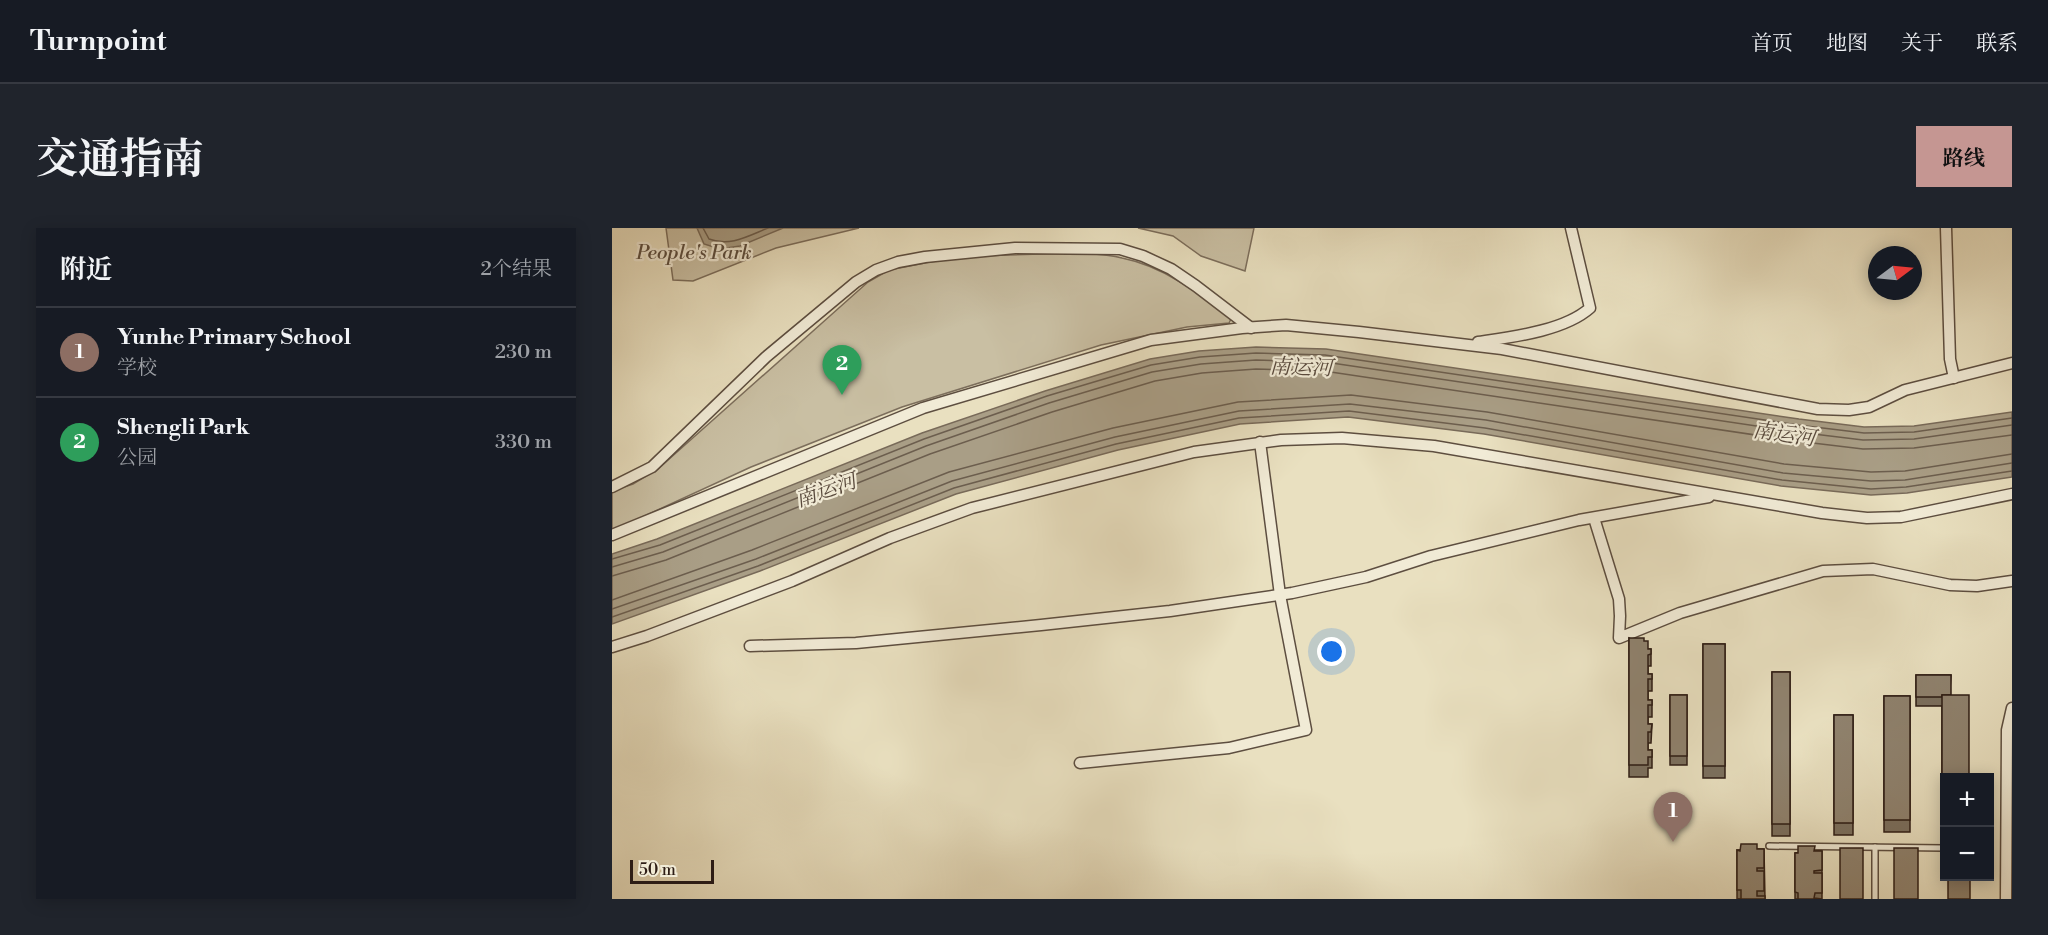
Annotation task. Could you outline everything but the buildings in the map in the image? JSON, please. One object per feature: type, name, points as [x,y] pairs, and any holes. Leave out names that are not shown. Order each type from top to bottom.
[{"type":"street","points":[[1464,344],[1542,330],[1576,318],[1590,308],[1571,228]]},
{"type":"street","points":[[1946,228],[1950,359],[1954,378]]},
{"type":"street","points":[[612,487],[652,467],[766,357],[856,282],[876,270],[898,262],[1015,248],[1120,249],[1171,269],[1251,328]]},
{"type":"street","points":[[612,535],[923,408],[1151,340],[1286,325],[1359,332],[1502,350],[1818,409],[1850,410],[1869,407],[1905,390],[2012,363]]},
{"type":"street","points":[[612,647],[792,581],[890,538],[972,508],[1194,452],[1260,442],[1342,438],[1434,446],[1718,496],[1866,518],[1901,517],[2012,494]]},
{"type":"street","points":[[1080,762],[1229,748],[1306,730],[1280,595],[1260,442]]},
{"type":"street","points":[[750,646],[856,643],[1170,611],[1280,595],[1366,577],[1431,556],[1594,518],[1718,496]]},
{"type":"street","points":[[1594,518],[1619,599],[1619,638],[1680,614],[1823,571],[1873,569],[1950,585],[1977,586],[2012,581]]},
{"type":"street","points":[[2006,899],[2007,730],[2012,708]]},
{"type":"lane","points":[[1769,846],[1940,848]]},
{"type":"lane","points":[[1875,847],[1875,899]]},
{"type":"green space","name":"People's Park","points":[[666,228],[859,228],[776,248],[693,281],[673,280]]},
{"type":"green space","points":[[1138,228],[1254,228],[1245,271],[1201,256],[1173,236]]},
{"type":"green space","points":[[1076,253],[1116,257],[1152,267],[1193,290],[1231,319],[1229,323],[1187,327],[1101,345],[902,407],[751,467],[612,531],[612,491],[633,484],[658,469],[868,282],[889,270],[930,262],[974,256]]},
{"type":"water","points":[[697,228],[783,228],[740,246],[720,249],[704,244]]},
{"type":"water","name":"南运河","points":[[1256,347],[1326,349],[1864,427],[1914,426],[2012,412],[2012,477],[1907,493],[1871,495],[1781,486],[1484,434],[1348,417],[1240,424],[1118,450],[956,494],[760,571],[612,624],[612,554],[657,539],[922,433],[1045,391],[1150,359],[1199,351]]},
{"type":"place","name":"Shengli Park","points":[[842,395]]},
{"type":"place","name":"Yunhe Primary School","points":[[1673,842]]}]
